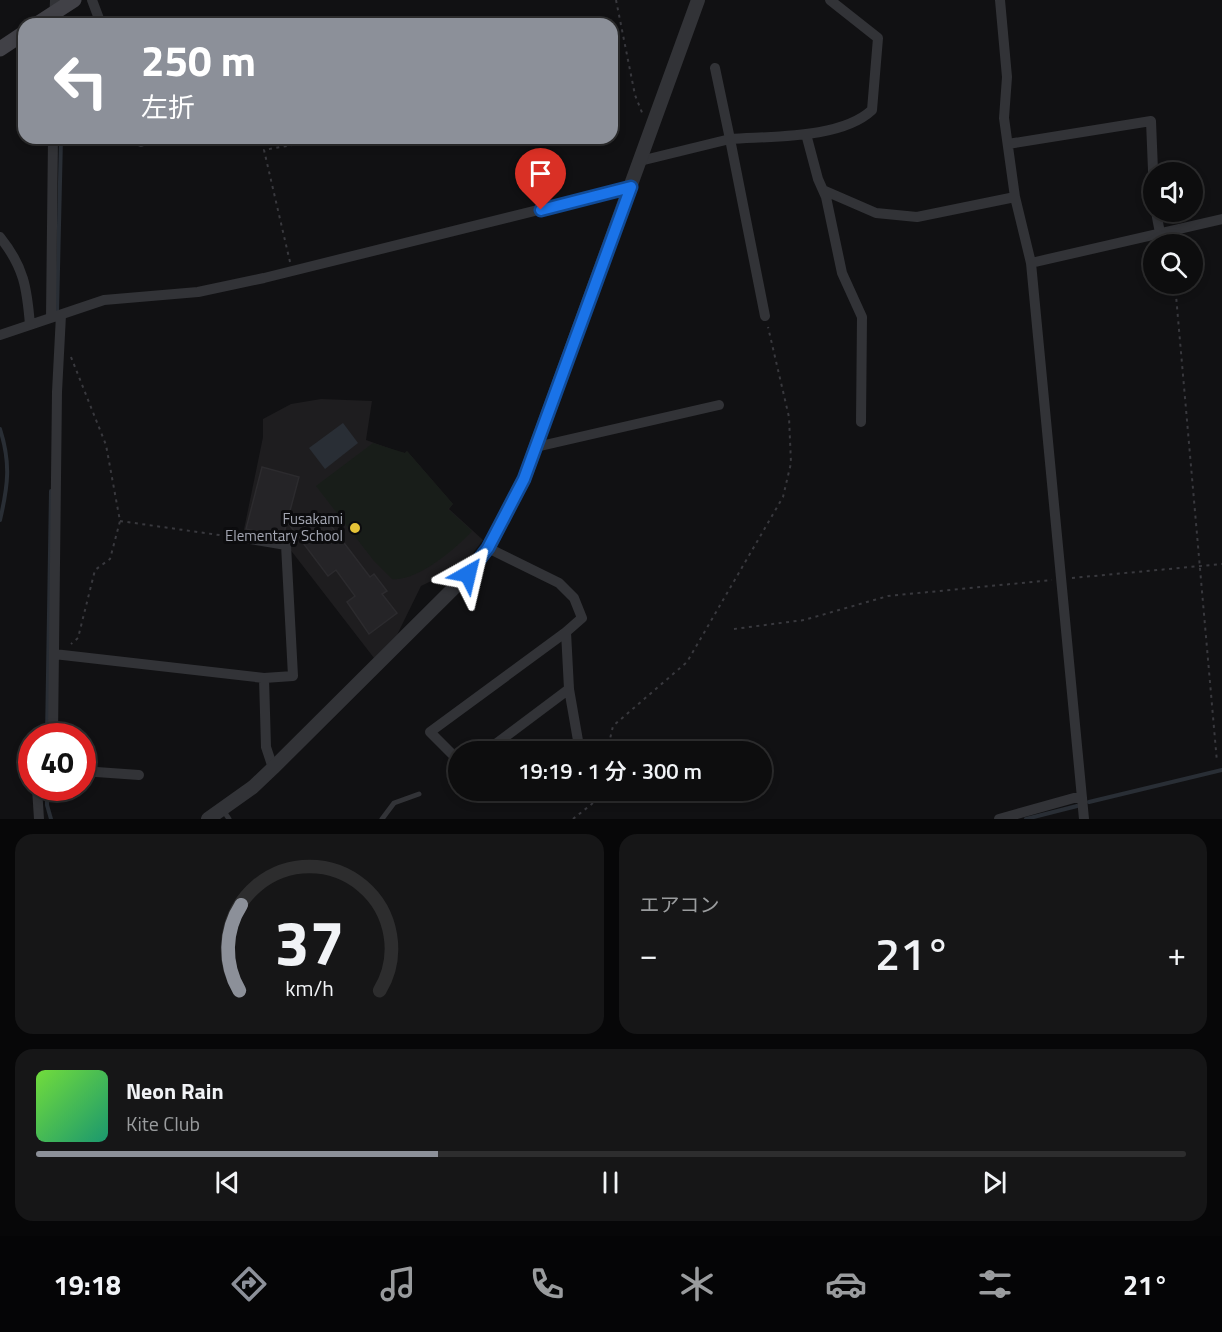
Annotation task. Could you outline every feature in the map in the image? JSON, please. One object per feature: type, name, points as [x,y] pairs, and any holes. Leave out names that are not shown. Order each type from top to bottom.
[{"type":"main road","points":[[54,12],[74,0]]},
{"type":"main road","points":[[0,49],[18,37]]},
{"type":"street","points":[[92,0],[99,18]]},
{"type":"street","points":[[208,819],[226,814],[468,574],[488,548],[524,479],[698,0]]},
{"type":"street","points":[[640,161],[730,139],[806,134],[861,121],[873,110],[878,38],[830,0]]},
{"type":"street","points":[[1000,0],[1007,77],[1004,118],[1015,197],[1031,263],[1084,819]]},
{"type":"street","points":[[715,68],[765,316]]},
{"type":"street","points":[[1008,144],[1152,121],[1153,162]]},
{"type":"street","points":[[806,134],[823,190],[842,273],[862,317],[861,422]]},
{"type":"street","points":[[53,144],[57,393],[57,654],[54,723]]},
{"type":"street","points":[[0,335],[104,300],[198,292],[631,187]]},
{"type":"street","points":[[823,190],[876,213],[917,217],[1015,197]]},
{"type":"street","points":[[1031,263],[1222,219]]},
{"type":"street","points":[[1158,222],[1160,233]]},
{"type":"street","points":[[0,237],[14,255],[27,285],[30,325]]},
{"type":"street","points":[[536,447],[719,405]]},
{"type":"street","points":[[57,654],[264,678],[293,676],[286,545],[243,538]]},
{"type":"street","points":[[448,750],[430,732],[567,632],[582,618],[574,598],[559,583],[488,548]]},
{"type":"street","points":[[567,632],[569,689],[578,741]]},
{"type":"street","points":[[264,678],[266,747],[273,768]]},
{"type":"street","points":[[500,741],[569,689]]},
{"type":"street","points":[[96,772],[139,775]]},
{"type":"street","points":[[999,819],[1081,796]]},
{"type":"street","points":[[38,801],[39,819]]},
{"type":"lane","points":[[382,819],[394,803],[419,794]]},
{"type":"path","points":[[616,0],[635,95],[650,135]]},
{"type":"path","points":[[292,271],[264,150],[298,144]]},
{"type":"path","points":[[1176,294],[1217,762]]},
{"type":"path","points":[[610,741],[613,726],[687,662],[783,496],[791,463],[789,417],[765,316]]},
{"type":"path","points":[[57,654],[78,638],[95,570],[110,559],[120,521],[106,445],[69,352]]},
{"type":"path","points":[[120,521],[243,538]]},
{"type":"path","points":[[734,629],[804,620],[888,596],[1222,564]]},
{"type":"path","points":[[573,819],[596,801]]},
{"type":"shaded area","name":"Fusakami Elementary School","points":[[321,399],[372,401],[366,440],[397,451],[405,453],[407,451],[453,504],[449,509],[483,540],[464,565],[421,586],[397,635],[374,658],[289,548],[243,534],[263,437],[263,419],[291,404]]},
{"type":"shaded area","points":[[343,423],[358,443],[325,469],[309,448]]},
{"type":"shaded area","points":[[373,443],[405,453],[407,451],[453,504],[448,509],[472,531],[435,563],[402,579],[392,579],[374,561],[316,486]]},
{"type":"building","points":[[262,467],[299,477],[283,537],[246,529]]},
{"type":"building","points":[[322,514],[370,577],[374,574],[387,591],[382,594],[397,613],[369,634],[347,602],[355,596],[336,570],[328,576],[288,523],[304,527]]},
{"type":"waterway","points":[[57,313],[61,144]]},
{"type":"waterway","points":[[0,429],[7,464],[5,496],[0,520]]},
{"type":"waterway","points":[[47,723],[51,491]]},
{"type":"waterway","points":[[1089,802],[1222,770]]},
{"type":"waterway","points":[[47,801],[51,819]]},
{"type":"waterway","points":[[1026,819],[1077,806]]},
{"type":"place","name":"Fusakami Elementary School","points":[[355,528]]},
{"type":"route","points":[[468,574],[488,548],[524,479],[631,187],[541,210]]}]
